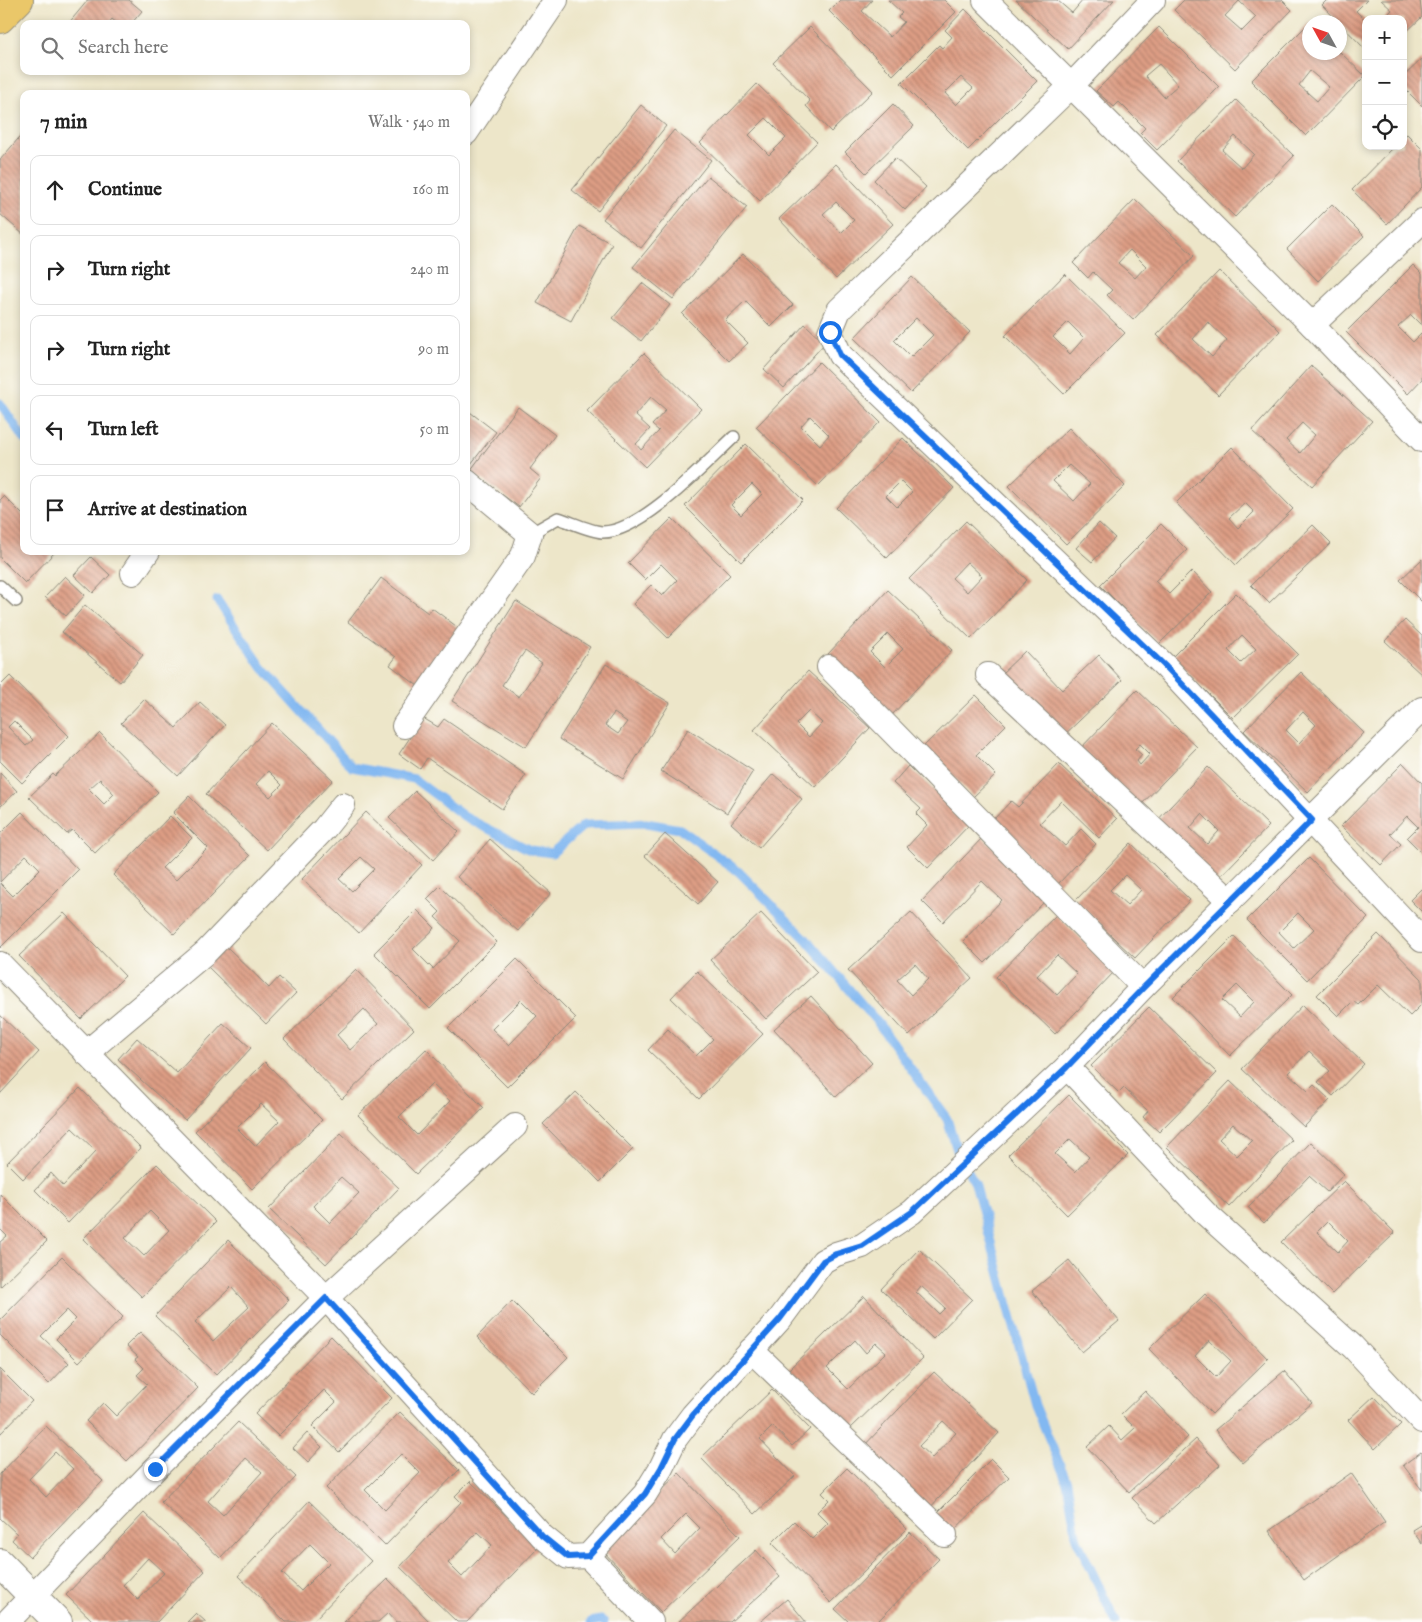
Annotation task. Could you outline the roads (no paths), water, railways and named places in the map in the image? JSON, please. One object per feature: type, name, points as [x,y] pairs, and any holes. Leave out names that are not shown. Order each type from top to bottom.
[{"type":"street","points":[[470,127],[556,0]]},
{"type":"street","points":[[985,0],[1070,87],[1312,325],[1422,440]]},
{"type":"street","points":[[1153,0],[1070,87],[839,310],[830,332],[840,355],[1166,667],[1312,820],[1422,940]]},
{"type":"street","points":[[1312,325],[1422,221]]},
{"type":"street","points":[[404,726],[523,556],[530,534],[470,484]]},
{"type":"street","points":[[133,573],[145,555]]},
{"type":"street","points":[[829,666],[1144,987]]},
{"type":"street","points":[[988,675],[1230,901]]},
{"type":"street","points":[[0,964],[326,1298],[542,1536],[568,1557],[588,1556],[645,1494],[661,1468],[675,1439],[693,1415],[780,1319],[823,1261],[836,1254],[862,1246],[912,1212],[1067,1067],[1144,987],[1422,710]]},
{"type":"street","points":[[86,1053],[206,952],[324,829],[343,805]]},
{"type":"street","points":[[1067,1067],[1206,1214],[1353,1348],[1422,1421]]},
{"type":"street","points":[[7,1622],[155,1469],[326,1298],[515,1126]]},
{"type":"street","points":[[751,1350],[945,1535]]},
{"type":"street","points":[[588,1556],[651,1622]]},
{"type":"street","points":[[0,1563],[58,1622]]},
{"type":"lane","points":[[530,534],[558,518],[602,532],[625,527],[669,497],[734,437]]},
{"type":"lane","points":[[0,586],[16,601]]},
{"type":"waterway","points":[[0,403],[20,433]]},
{"type":"waterway","points":[[217,600],[262,667],[352,767],[414,779],[465,817],[530,850],[552,853],[584,825],[646,823],[680,829],[738,871],[806,939],[878,1023],[947,1119],[959,1156],[975,1183],[1035,1405],[1067,1482],[1077,1540],[1116,1622]]},
{"type":"waterway","points":[[591,1622],[601,1620],[604,1622]]}]
